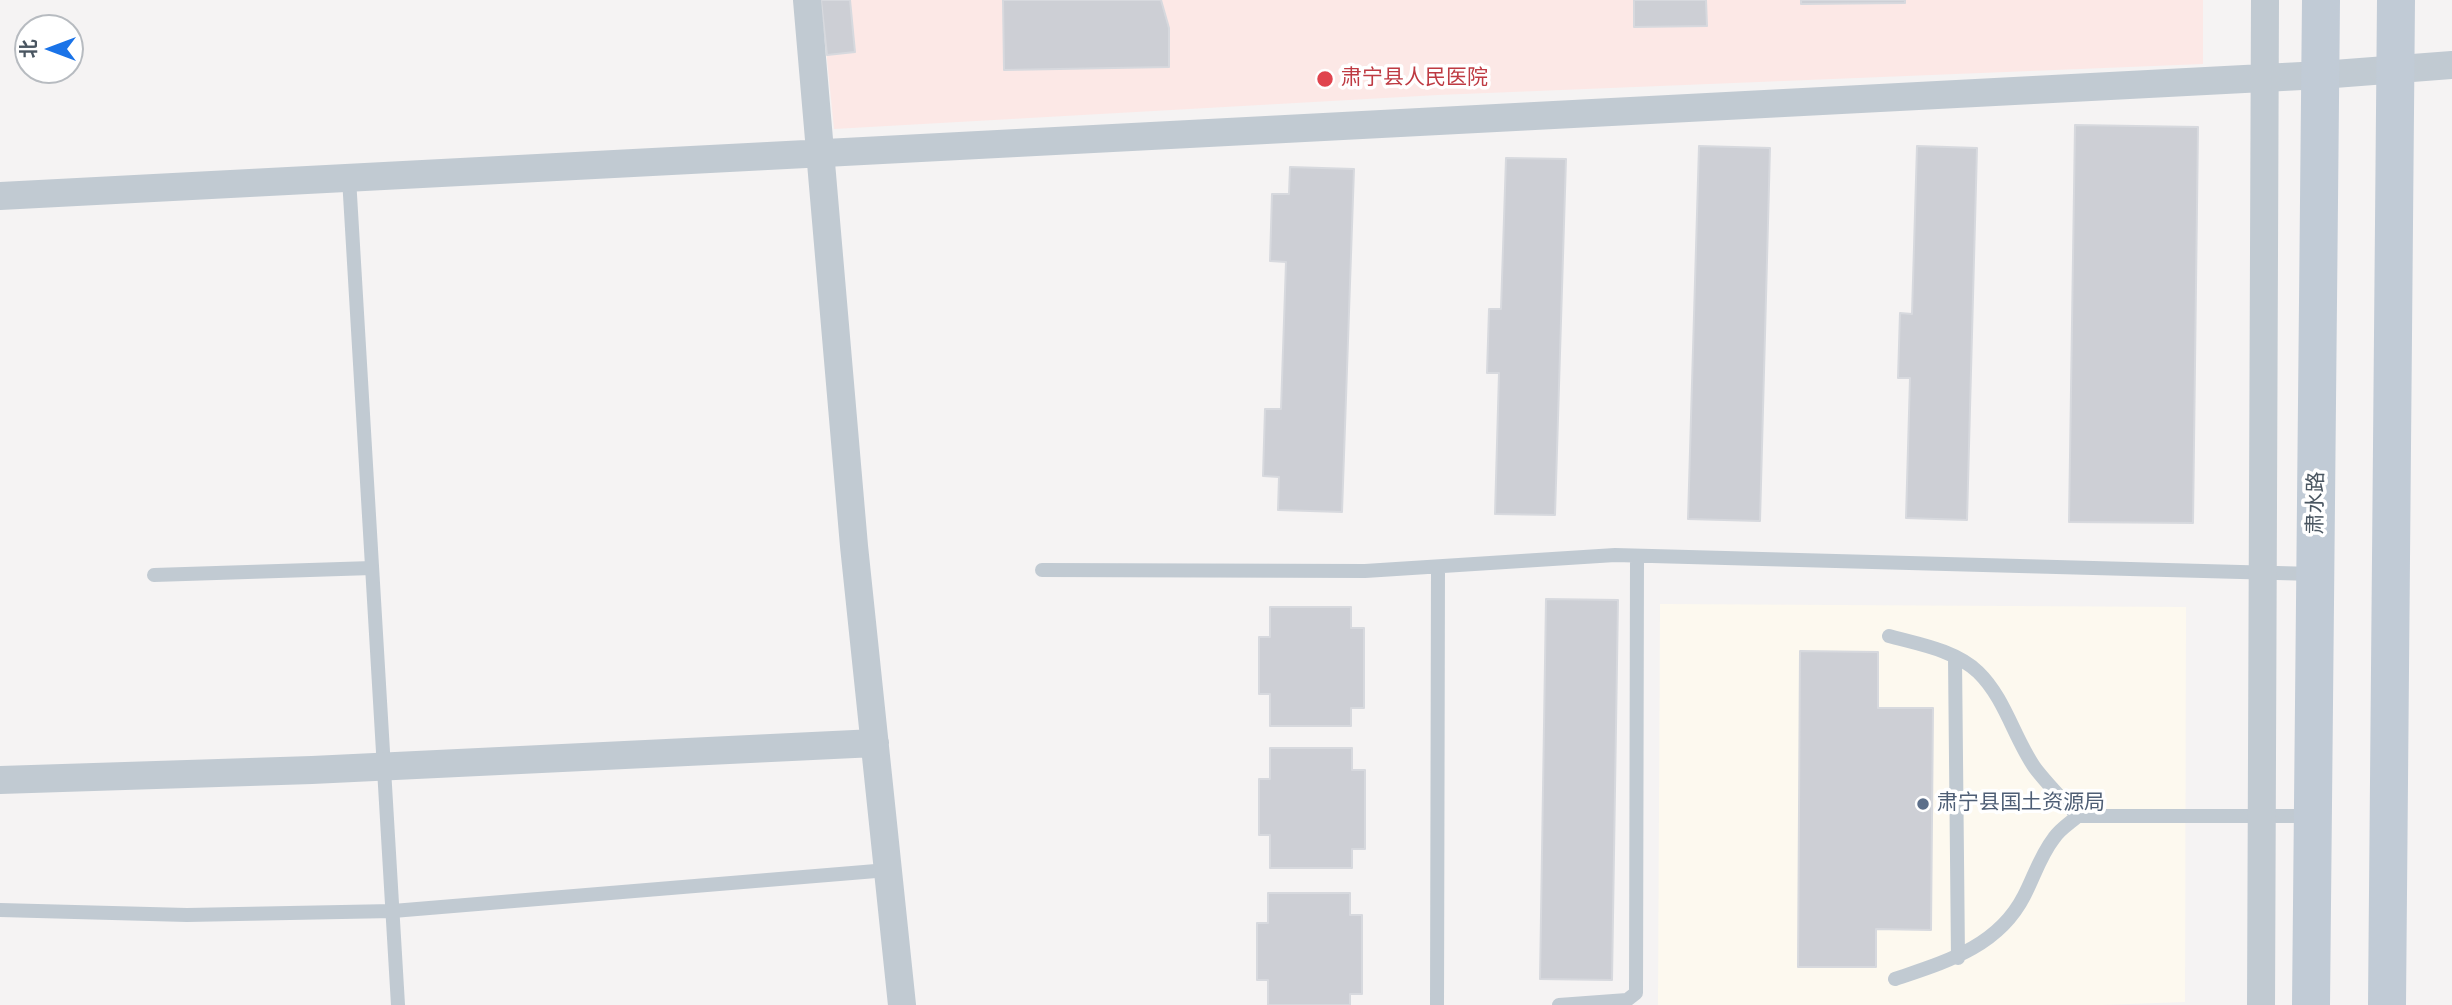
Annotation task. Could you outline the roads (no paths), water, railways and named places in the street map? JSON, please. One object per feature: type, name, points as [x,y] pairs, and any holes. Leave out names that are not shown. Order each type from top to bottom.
[{"type":"street","points":[[807,0],[854,546],[902,1005]]},
{"type":"street","points":[[2261,1005],[2265,0]]},
{"type":"street","name":"肃水路","points":[[2311,1005],[2322,0]]},
{"type":"street","points":[[2387,1005],[2396,0]]},
{"type":"street","points":[[0,196],[2265,78],[2452,65]]},
{"type":"street","points":[[0,780],[384,767],[875,743]]},
{"type":"lane","points":[[349,178],[398,1005]]},
{"type":"lane","points":[[1042,570],[1365,571],[1615,555],[2316,574]]},
{"type":"lane","points":[[1559,1005],[1628,1000],[1636,993],[1637,556]]},
{"type":"lane","points":[[1437,1005],[1438,567]]},
{"type":"lane","points":[[154,575],[372,568]]},
{"type":"lane","points":[[1889,636],[1947,653],[1977,671],[1996,694],[2016,736],[2036,769],[2078,816]]},
{"type":"lane","points":[[1955,658],[1958,958]]},
{"type":"lane","points":[[1895,979],[1958,958],[1997,933],[2023,899],[2055,836],[2078,816],[2314,816]]},
{"type":"lane","points":[[0,910],[187,915],[393,911],[888,870]]},
{"type":"place","name":"肃宁县人民医院","points":[[1325,79]]},
{"type":"place","name":"肃宁县国土资源局","points":[[1923,804]]}]
